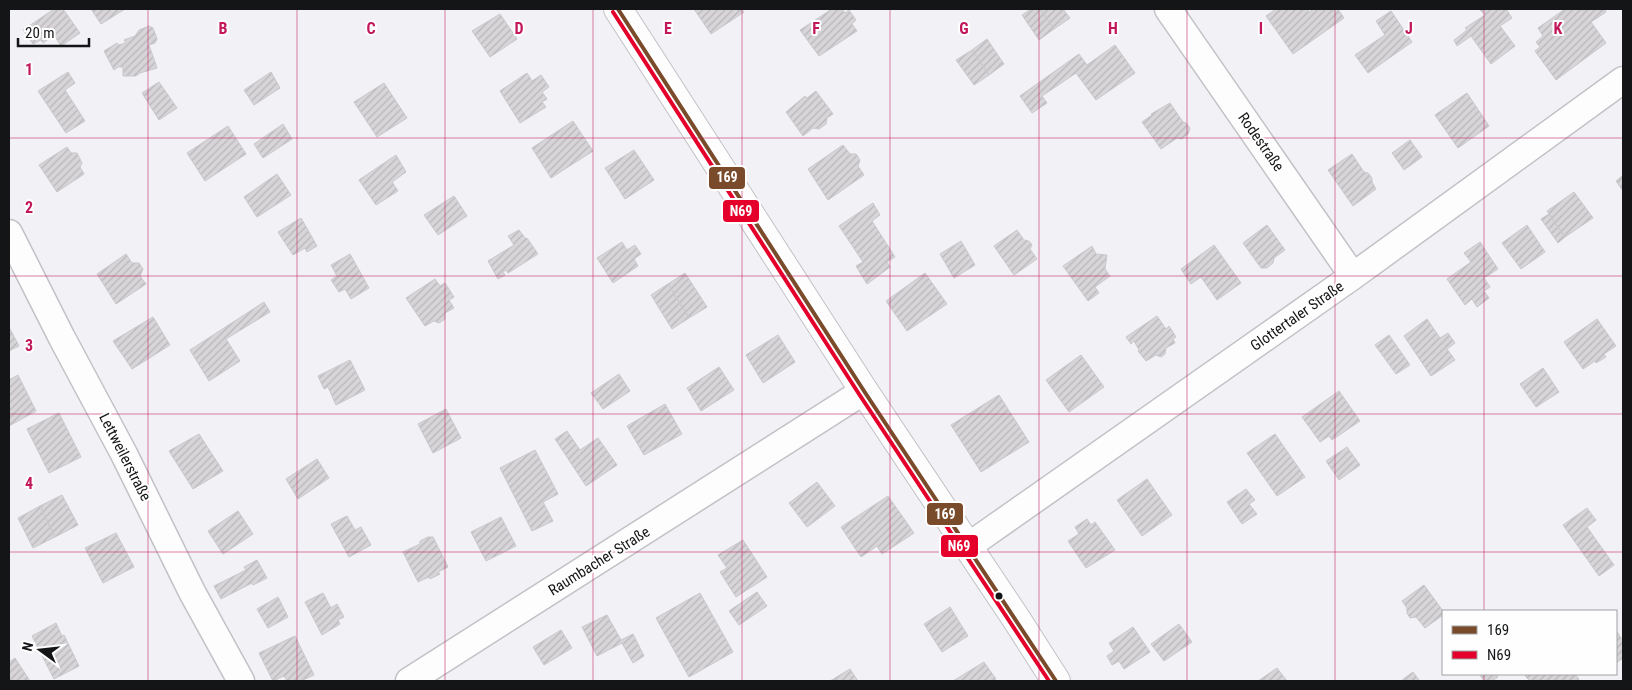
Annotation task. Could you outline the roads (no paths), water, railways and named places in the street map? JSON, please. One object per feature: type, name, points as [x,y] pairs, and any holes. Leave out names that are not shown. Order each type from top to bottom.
[{"type":"street","points":[[618,9],[864,391],[1056,681]]},
{"type":"street","name":"Rodestraße","points":[[1168,9],[1353,276]]},
{"type":"street","name":"Glottertaler Straße","points":[[967,547],[1353,276],[1623,80]]},
{"type":"street","name":"Lettweilerstraße","points":[[9,233],[124,454],[192,592],[241,681]]},
{"type":"street","name":"Raumbacher Straße","points":[[409,681],[864,391]]}]
